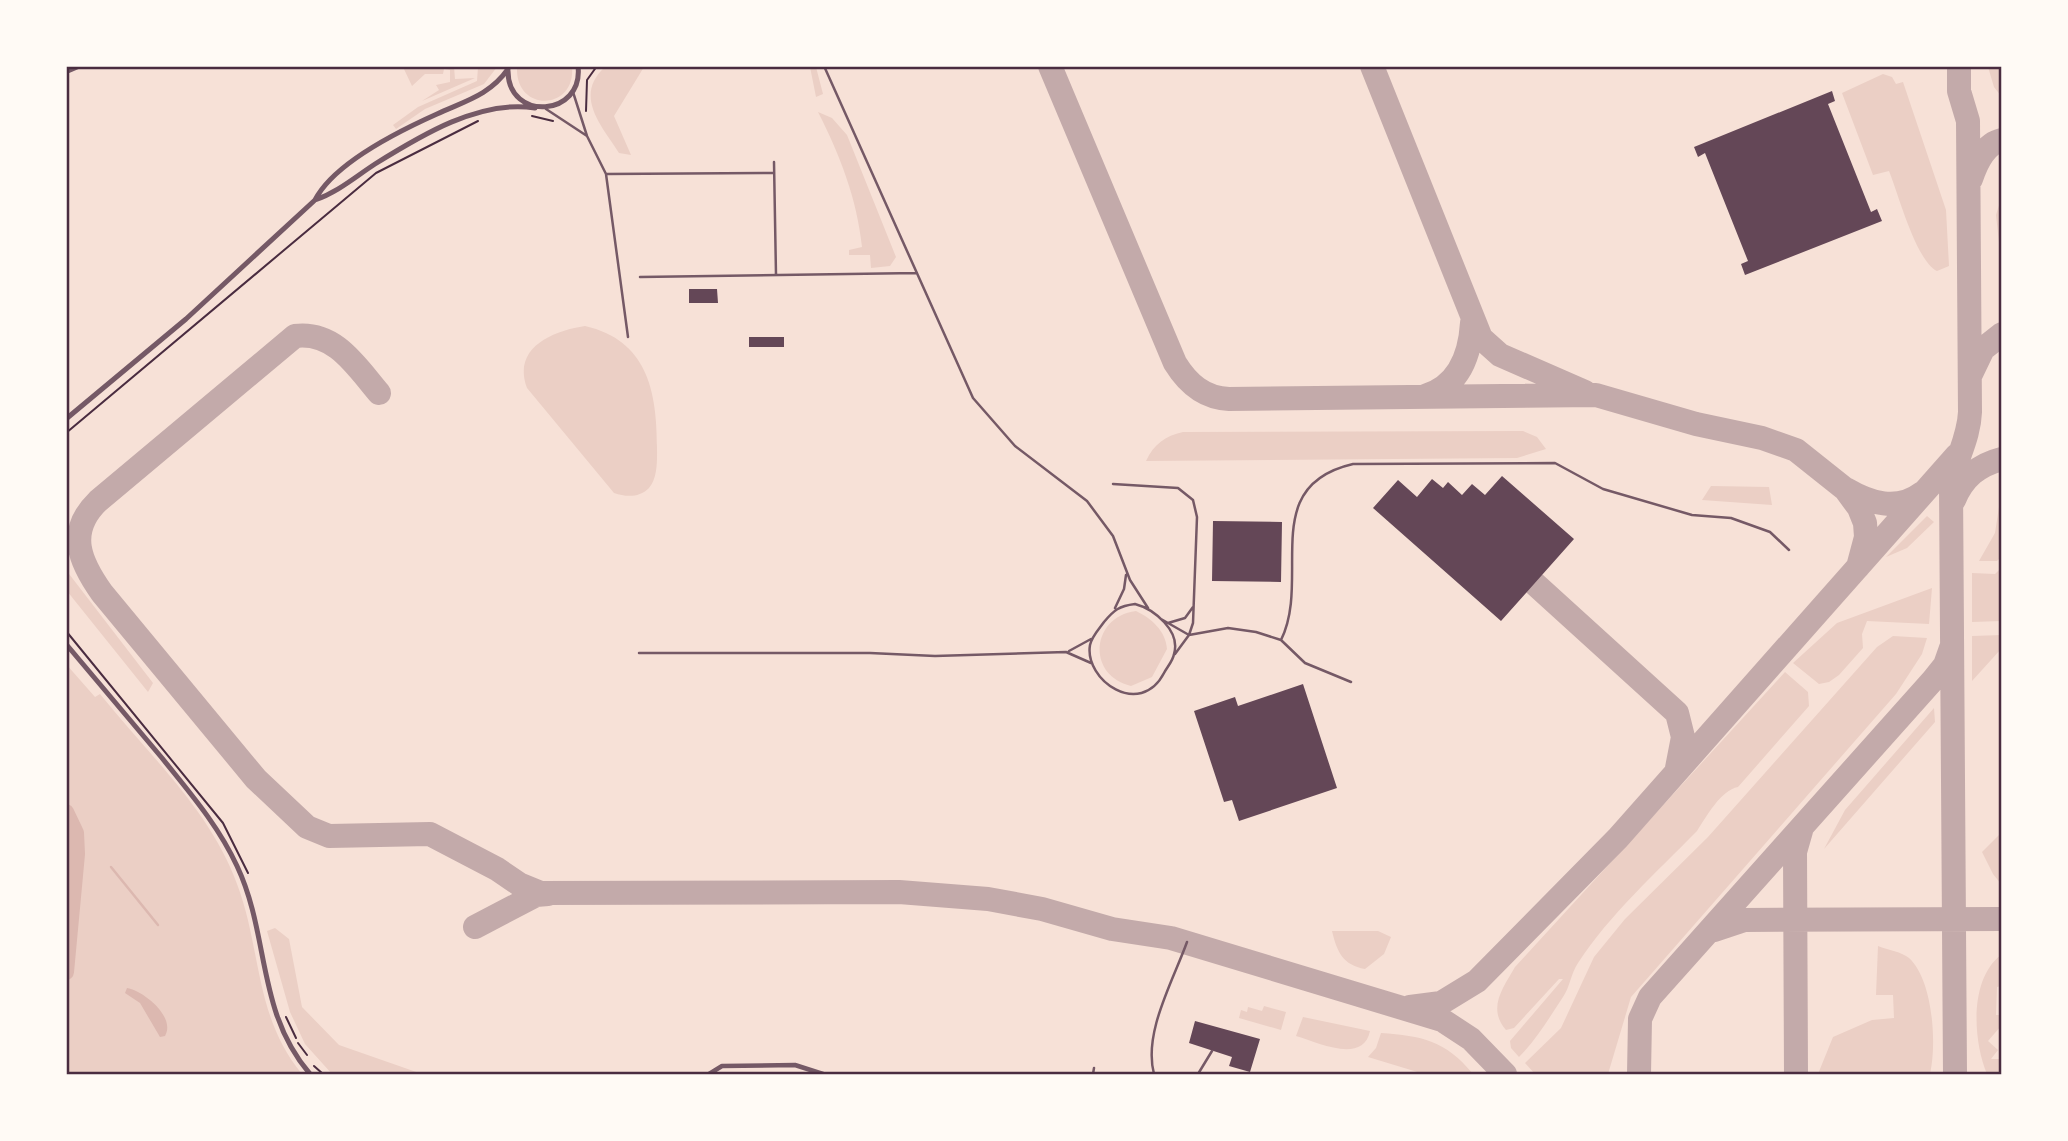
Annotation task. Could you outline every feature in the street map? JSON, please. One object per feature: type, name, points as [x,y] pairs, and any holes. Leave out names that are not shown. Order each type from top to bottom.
[{"type":"street","points":[[68,72],[80,66]]},
{"type":"street","points":[[578,66],[578,77]]},
{"type":"street","points":[[315,200],[332,194],[373,165],[438,130],[501,107],[545,108],[561,104],[573,92],[584,66]]},
{"type":"street","points":[[508,68],[514,93],[536,108]]},
{"type":"street","points":[[66,419],[186,319],[315,200],[322,186],[366,152],[434,115],[486,93],[508,68]]},
{"type":"street","points":[[66,644],[190,792],[222,835],[248,895],[275,1014],[290,1048],[310,1074]]},
{"type":"street","points":[[709,1074],[726,1066],[800,1065],[823,1074]]},
{"type":"lane","points":[[824,66],[973,398],[1015,446],[1087,501],[1113,536],[1138,596],[1172,634],[1175,654]]},
{"type":"lane","points":[[573,92],[587,136],[607,174],[628,337]]},
{"type":"lane","points":[[545,108],[587,136]]},
{"type":"lane","points":[[774,162],[776,275]]},
{"type":"lane","points":[[607,174],[774,173]]},
{"type":"lane","points":[[640,277],[917,273]]},
{"type":"lane","points":[[1281,640],[1292,608],[1295,511],[1312,484],[1345,466],[1555,463],[1603,489],[1692,515],[1731,518],[1770,532],[1789,550]]},
{"type":"lane","points":[[1066,652],[1091,663],[1117,692],[1138,694],[1159,683],[1189,635],[1193,623],[1197,517],[1193,500],[1178,488],[1113,484]]},
{"type":"lane","points":[[639,653],[870,653],[935,656],[1066,652],[1082,646],[1092,638],[1113,611],[1124,589],[1126,571]]},
{"type":"lane","points":[[1113,611],[1128,605],[1148,608]]},
{"type":"lane","points":[[1168,623],[1185,618],[1193,607]]},
{"type":"lane","points":[[1159,618],[1189,635],[1228,628],[1256,632],[1281,640],[1305,663],[1351,682]]},
{"type":"lane","points":[[1091,663],[1092,638]]},
{"type":"lane","points":[[1154,1074],[1151,1062],[1156,1030],[1187,942]]},
{"type":"lane","points":[[1198,1074],[1212,1051]]},
{"type":"lane","points":[[1093,1074],[1094,1068]]},
{"type":"path","points":[[580,114],[586,112],[584,94],[587,80],[597,66]]},
{"type":"path","points":[[525,115],[560,124]]},
{"type":"path","points":[[66,433],[376,173],[486,117]]},
{"type":"path","points":[[66,631],[223,823],[251,882]]},
{"type":"path","points":[[282,1009],[298,1042],[323,1074]]},
{"type":"shaded area","points":[[403,67],[454,67],[455,79],[475,78],[422,101],[439,90],[436,85],[450,82],[450,70],[444,69],[443,74],[425,74],[412,86]]},
{"type":"shaded area","points":[[478,67],[497,67],[484,84],[425,109],[396,129],[393,125],[418,107],[477,81]]},
{"type":"shaded area","points":[[517,67],[572,67],[571,82],[565,92],[556,98],[545,101],[535,99],[525,93],[519,82]]},
{"type":"shaded area","points":[[605,67],[644,67],[614,116],[631,155],[619,153],[594,111],[591,89]]},
{"type":"shaded area","points":[[810,67],[816,67],[823,94],[816,97]]},
{"type":"shaded area","points":[[1988,67],[2001,67],[2001,96],[1994,87]]},
{"type":"shaded area","points":[[1883,74],[1892,77],[1896,84],[1903,82],[1946,210],[1949,266],[1937,271],[1929,265],[1915,241],[1889,171],[1873,175],[1842,93]]},
{"type":"shaded area","points":[[818,112],[832,118],[847,135],[896,257],[890,266],[871,268],[870,255],[849,255],[849,250],[862,247],[860,229],[840,161]]},
{"type":"shaded area","points":[[2002,199],[2001,260],[1996,215]]},
{"type":"shaded area","points":[[585,326],[606,333],[622,343],[635,356],[651,388],[656,426],[656,468],[649,488],[637,495],[614,493],[527,388],[525,362],[530,352],[548,337]]},
{"type":"shaded area","points":[[1523,431],[1537,437],[1546,449],[1517,458],[1146,461],[1161,442],[1183,432]]},
{"type":"shaded area","points":[[1711,486],[1769,487],[1772,505],[1702,500]]},
{"type":"shaded area","points":[[2001,494],[2001,557],[1997,561],[1979,561],[1995,533]]},
{"type":"shaded area","points":[[1927,516],[1934,522],[1907,548],[1886,557]]},
{"type":"shaded area","points":[[2001,568],[2001,621],[1972,622],[1972,573],[1995,574]]},
{"type":"shaded area","points":[[66,570],[153,683],[148,692],[67,591]]},
{"type":"shaded area","points":[[1932,588],[1929,624],[1867,621],[1862,634],[1863,648],[1839,675],[1829,682],[1819,684],[1793,663],[1837,623]]},
{"type":"shaded area","points":[[1136,611],[1157,626],[1164,636],[1167,649],[1152,677],[1131,686],[1116,680],[1106,670],[1101,659],[1100,646],[1110,623],[1121,615]]},
{"type":"shaded area","points":[[2002,635],[2001,649],[1972,681],[1972,636]]},
{"type":"shaded area","points":[[1893,636],[1927,638],[1922,654],[1896,694],[1631,997],[1608,1074],[1535,1074],[1525,1063],[1561,1028],[1594,957],[1625,919],[1708,837],[1877,647]]},
{"type":"shaded area","points":[[66,664],[95,697],[100,694],[176,784],[195,807],[226,857],[245,909],[267,1006],[275,1029],[286,1052],[302,1074],[67,1074]]},
{"type":"shaded area","points":[[1785,672],[1808,692],[1809,706],[1738,787],[1720,799],[1697,831],[1604,928],[1578,963],[1565,993],[1548,1020],[1519,1057],[1511,1048],[1510,1041],[1563,979],[1559,979],[1514,1028],[1506,1030],[1500,1022],[1497,1006],[1502,990],[1515,967]]},
{"type":"shaded area","points":[[1934,708],[1935,722],[1824,849],[1845,810]]},
{"type":"shaded area","points":[[2001,833],[2001,884],[1982,852]]},
{"type":"shaded area","points":[[275,928],[289,939],[302,1007],[339,1045],[422,1074],[332,1074],[305,1044],[290,1012],[267,931]]},
{"type":"shaded area","points":[[1332,931],[1378,931],[1391,937],[1384,954],[1365,969],[1346,961],[1336,945]]},
{"type":"shaded area","points":[[1878,946],[1909,958],[1923,981],[1933,1030],[1930,1074],[1818,1074],[1833,1037],[1872,1020],[1894,1018],[1893,995],[1876,995]]},
{"type":"shaded area","points":[[2001,955],[2001,986],[1997,987],[1996,1015],[2001,1015],[2001,1026],[1988,1041],[1998,1050],[1991,1059],[2001,1059],[2001,1074],[1987,1074],[1977,1028],[1979,994],[1983,979]]},
{"type":"shaded area","points":[[127,988],[149,999],[162,1013],[166,1021],[165,1036],[160,1037],[140,1003],[125,993]]},
{"type":"shaded area","points":[[1264,1006],[1286,1012],[1281,1030],[1239,1018],[1241,1010],[1247,1012],[1248,1007],[1262,1011]]},
{"type":"shaded area","points":[[1303,1017],[1370,1031],[1366,1041],[1358,1047],[1349,1049],[1327,1046],[1296,1036]]},
{"type":"shaded area","points":[[1381,1033],[1432,1042],[1453,1054],[1473,1074],[1424,1074],[1368,1057],[1376,1048]]},
{"type":"building","points":[[1832,91],[1835,101],[1828,104],[1871,212],[1877,209],[1882,221],[1745,275],[1741,264],[1748,261],[1705,153],[1698,157],[1694,147]]},
{"type":"building","points":[[689,289],[717,289],[718,303],[689,303]]},
{"type":"building","points":[[749,337],[784,337],[784,347],[749,347]]},
{"type":"building","points":[[1502,476],[1574,539],[1501,621],[1373,508],[1398,480],[1417,497],[1432,479],[1443,488],[1448,482],[1462,495],[1472,484],[1485,495]]},
{"type":"building","points":[[1213,521],[1282,522],[1281,582],[1212,581]]},
{"type":"building","points":[[1303,684],[1337,788],[1239,821],[1232,800],[1224,802],[1194,711],[1235,697],[1238,706]]},
{"type":"building","points":[[1195,1021],[1260,1039],[1250,1072],[1229,1066],[1232,1057],[1189,1043]]},
{"type":"waterway","points":[[66,812],[76,833],[77,854],[66,972]]},
{"type":"waterway","points":[[111,867],[158,925]]},
{"type":"waterway","points":[[66,893],[75,891]]},
{"type":"taxiway","points":[[1050,66],[1175,363],[1185,377],[1204,393],[1229,399],[1596,395],[1696,424],[1762,438],[1796,450],[1845,489],[1859,508],[1865,523],[1866,537],[1858,567]]},
{"type":"taxiway","points":[[1372,66],[1481,338],[1500,355],[1585,392]]},
{"type":"taxiway","points":[[1955,1074],[1951,486],[1970,412],[1968,121],[1959,91],[1959,66]]},
{"type":"taxiway","points":[[1971,179],[1986,150],[2002,140]]},
{"type":"taxiway","points":[[1425,396],[1446,385],[1460,368],[1469,346],[1472,323]]},
{"type":"taxiway","points":[[1971,374],[1983,349],[2002,334]]},
{"type":"taxiway","points":[[379,393],[353,362],[333,345],[322,339],[295,336],[98,501],[82,524],[79,536],[83,558],[102,593],[256,779],[307,827],[329,836],[430,834],[497,869],[519,884],[541,893],[899,892],[988,899],[1042,909],[1112,929],[1171,938],[1442,1020],[1471,1039],[1505,1074]]},
{"type":"taxiway","points":[[1410,1007],[1441,1003],[1477,981],[1618,838],[1957,455]]},
{"type":"taxiway","points":[[1954,500],[1972,474],[2002,459]]},
{"type":"taxiway","points":[[1846,489],[1864,498],[1893,504],[1913,499],[1922,493]]},
{"type":"taxiway","points":[[1535,584],[1677,713],[1683,737],[1677,768]]},
{"type":"taxiway","points":[[1639,1074],[1640,1019],[1650,997],[1933,680],[1945,665],[1951,648]]},
{"type":"taxiway","points":[[1796,1074],[1795,852],[1801,831]]},
{"type":"taxiway","points":[[475,927],[536,895],[548,894]]},
{"type":"taxiway","points":[[1714,930],[1744,920],[2002,919]]}]
